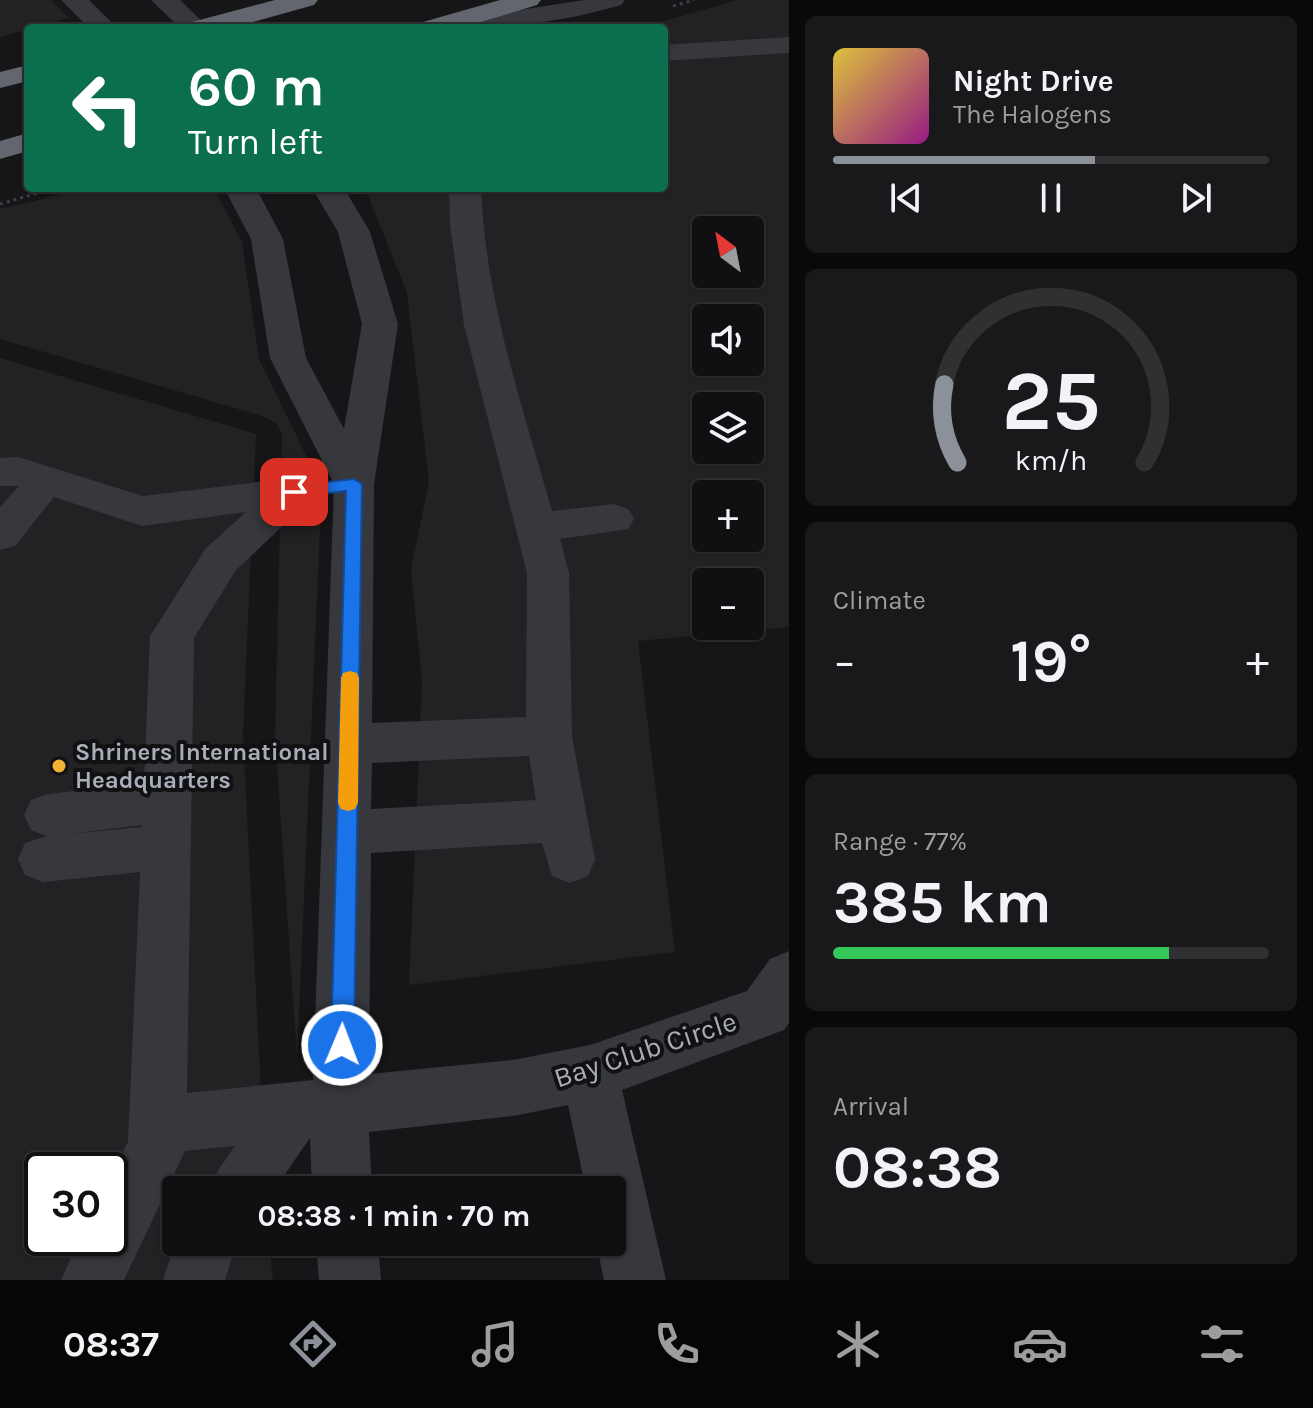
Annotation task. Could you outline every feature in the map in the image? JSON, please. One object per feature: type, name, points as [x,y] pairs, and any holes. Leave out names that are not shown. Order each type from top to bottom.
[{"type":"highway","points":[[213,24],[305,0]]},
{"type":"highway","points":[[446,24],[528,0]]},
{"type":"highway","points":[[0,80],[24,74]]},
{"type":"highway","points":[[0,150],[24,143]]},
{"type":"street","points":[[74,0],[100,24]]},
{"type":"street","points":[[164,0],[193,24]]},
{"type":"street","points":[[482,24],[578,10],[612,0]]},
{"type":"street","points":[[668,53],[789,45]]},
{"type":"street","points":[[242,192],[267,239],[288,358],[354,484]]},
{"type":"street","points":[[330,192],[354,232],[380,324],[354,484],[347,833],[316,1109],[339,1158],[341,1176]]},
{"type":"street","points":[[347,833],[448,825],[567,841],[549,736],[548,573],[482,325],[466,225],[465,192]]},
{"type":"street","points":[[0,472],[18,471],[142,511],[354,484]]},
{"type":"street","points":[[0,535],[46,480]]},
{"type":"street","points":[[92,1280],[138,1181],[157,1149],[172,636],[221,559],[294,492]]},
{"type":"street","points":[[536,527],[614,519]]},
{"type":"street","points":[[349,744],[549,736]]},
{"type":"street","points":[[45,837],[166,824]]},
{"type":"street","name":"Bay Club Circle","points":[[157,1125],[513,1088],[590,1073],[765,1011],[789,977]]},
{"type":"street","points":[[590,1073],[635,1280]]},
{"type":"street","points":[[253,1176],[316,1109]]},
{"type":"street","points":[[194,1280],[202,1256]]},
{"type":"street","points":[[348,1256],[350,1280]]},
{"type":"path","points":[[0,204],[41,192]]},
{"type":"shaded area","points":[[0,0],[51,0],[69,18],[47,24],[24,24],[24,30],[0,37]]},
{"type":"shaded area","points":[[737,0],[789,0],[789,627],[764,629],[764,568],[692,568],[692,636],[638,641],[675,952],[409,985],[422,681],[411,569],[429,482],[407,293],[367,192],[668,192],[668,24],[655,24]]},
{"type":"shaded area","points":[[72,192],[216,192],[242,242],[259,359],[321,486],[317,502],[321,504],[297,1059],[275,735],[282,435],[277,424],[265,417],[0,339],[0,209]]},
{"type":"shaded area","points":[[0,358],[256,434],[243,735],[265,1176],[162,1176],[162,1256],[270,1256],[273,1280],[0,1280]]},
{"type":"slow traffic","points":[[348,803],[350,678]]},
{"type":"place","name":"Shriners International Headquarters","points":[[59,766]]},
{"type":"route","points":[[294,492],[354,484],[342,1045]]}]
